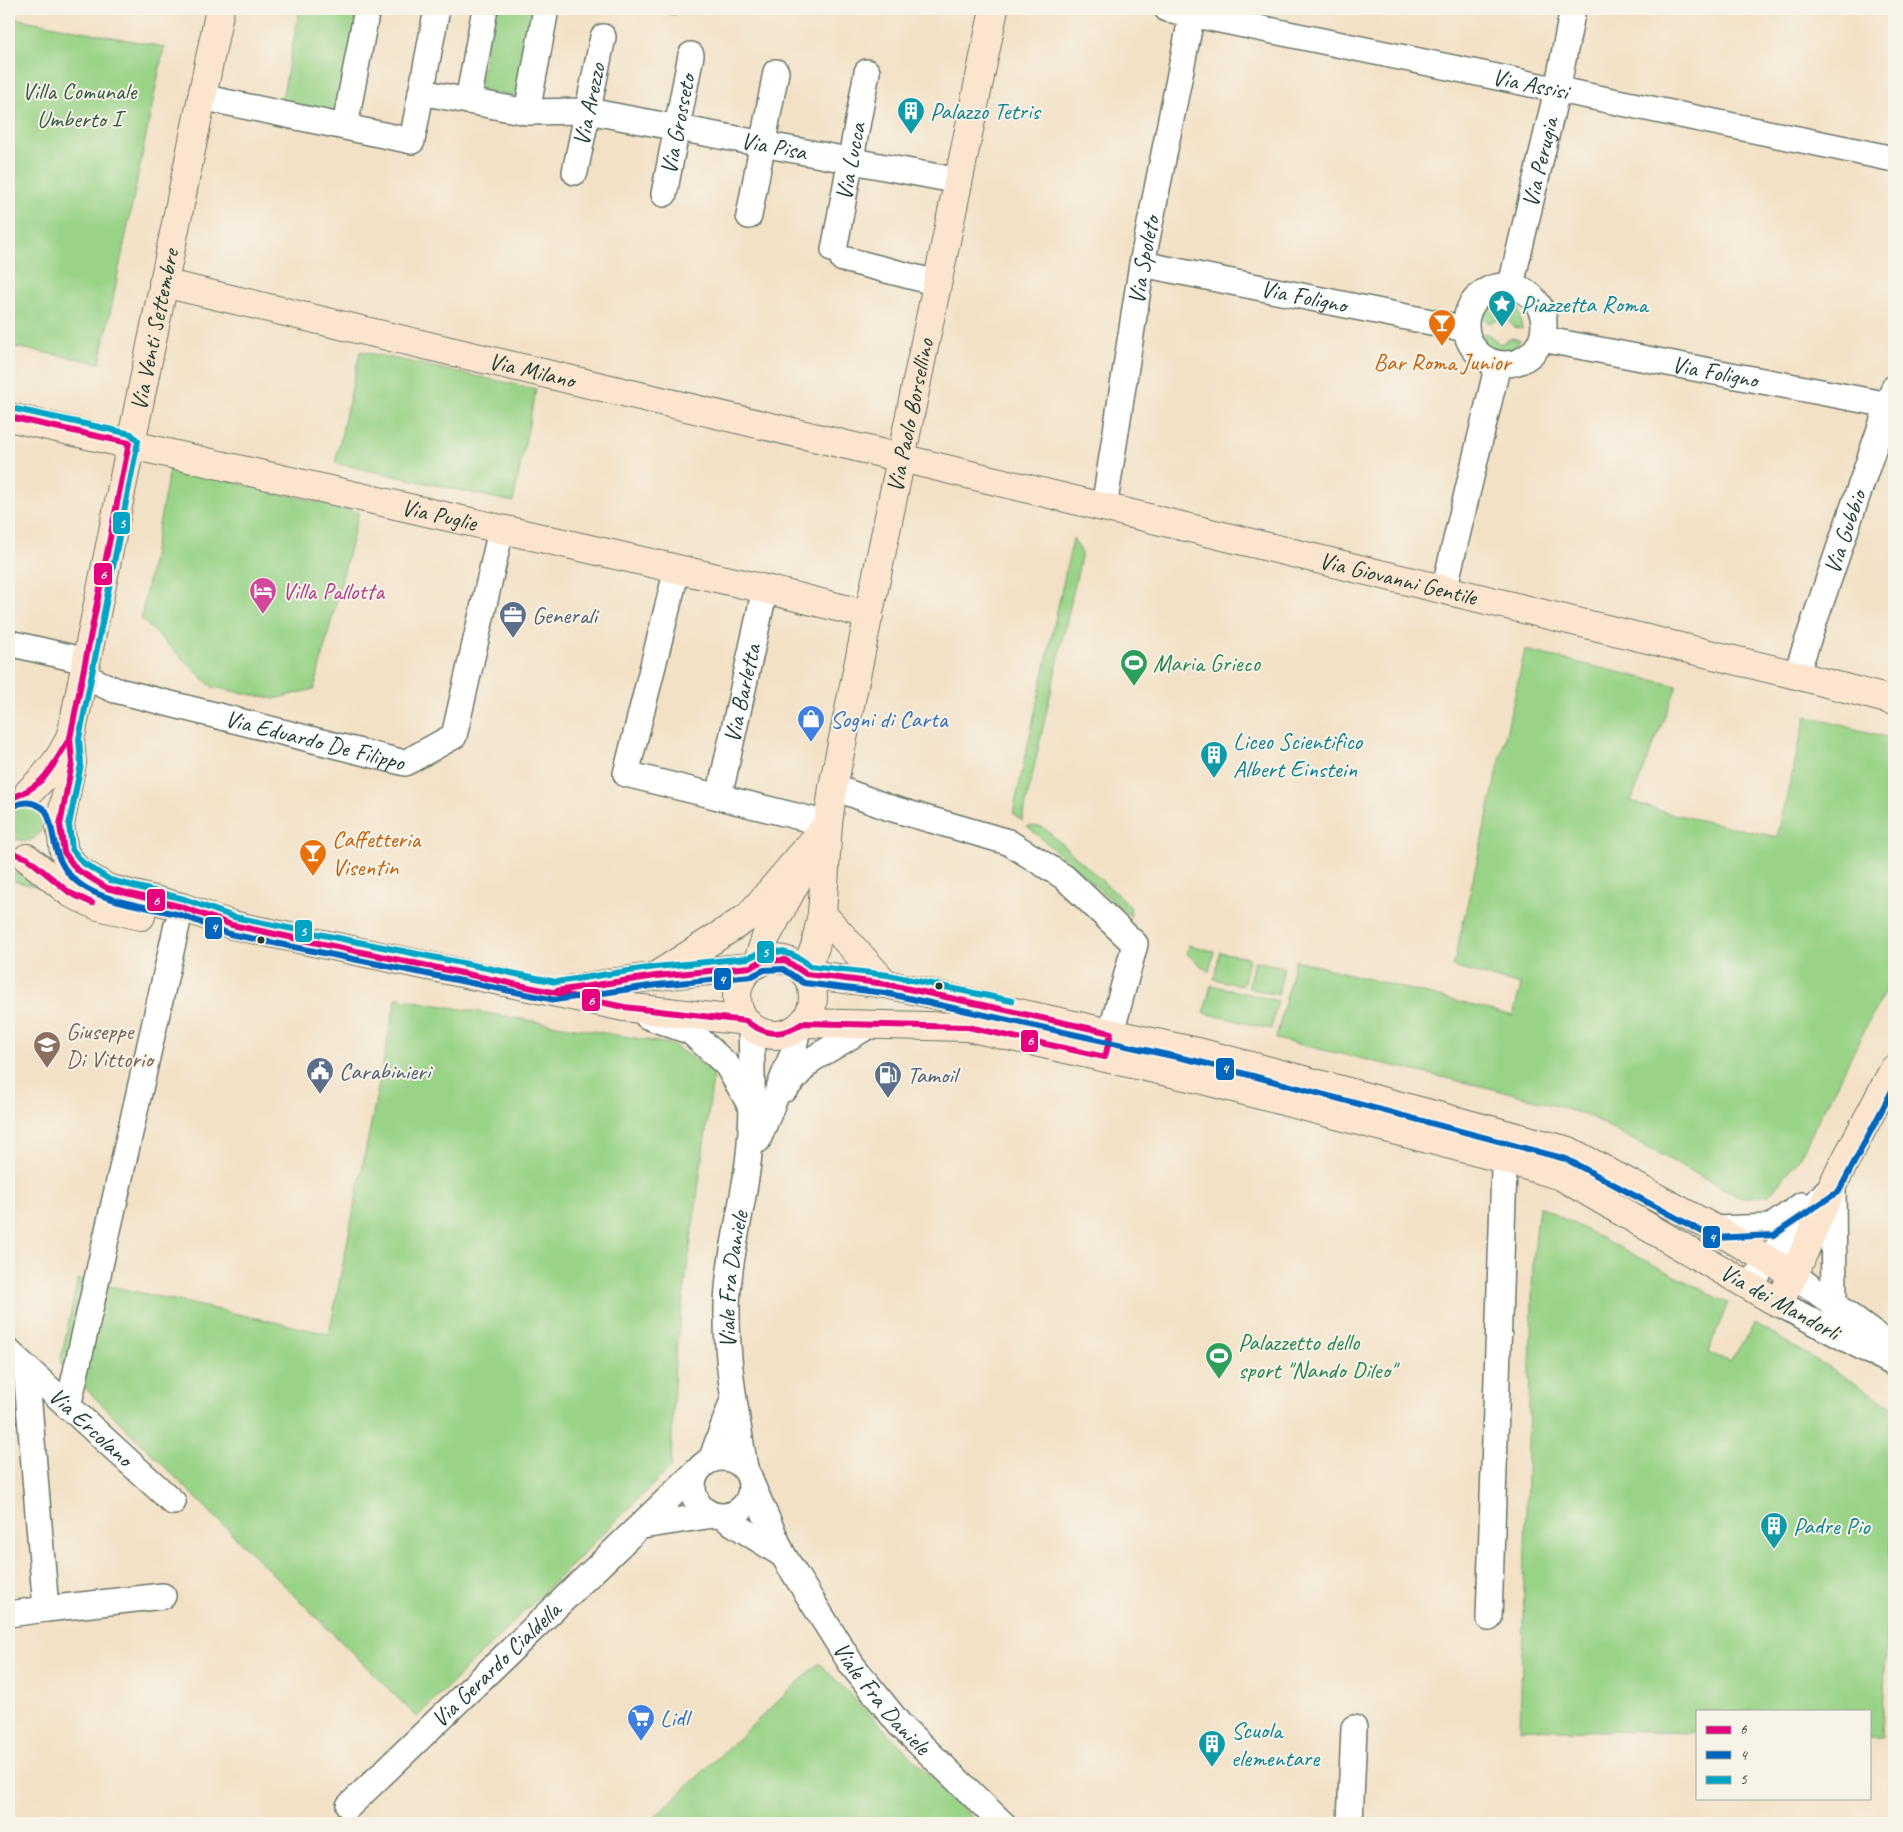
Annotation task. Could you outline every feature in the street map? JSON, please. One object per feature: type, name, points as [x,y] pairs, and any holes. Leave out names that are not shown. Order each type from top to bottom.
[{"type":"street","name":"Via Venti Settembre","points":[[60,825],[72,764],[70,738],[129,443],[220,9]]},
{"type":"street","points":[[344,126],[367,9]]},
{"type":"street","points":[[468,101],[485,9]]},
{"type":"street","points":[[527,112],[546,9]]},
{"type":"street","name":"Via Paolo Borsellino","points":[[805,973],[815,947],[822,914],[828,824],[833,787],[994,9]]},
{"type":"street","name":"Via Assisi","points":[[1167,9],[1894,159]]},
{"type":"street","name":"Via Perugia","points":[[1511,285],[1557,90],[1572,9]]},
{"type":"street","points":[[201,97],[412,141],[421,92],[430,10]]},
{"type":"street","name":"Via Spoleto","points":[[1104,508],[1142,264],[1192,14]]},
{"type":"street","name":"Via Arezzo","points":[[575,172],[604,37]]},
{"type":"street","name":"Via Grosseto","points":[[664,194],[691,55]]},
{"type":"street","points":[[749,216],[776,72]]},
{"type":"street","name":"Via Lucca","points":[[867,72],[850,160],[838,255],[938,283]]},
{"type":"street","name":"Via Pisa","points":[[421,92],[527,112],[588,110],[958,181]]},
{"type":"street","name":"Via Foligno","points":[[1142,264],[1466,328]]},
{"type":"street","name":"Via Milano","points":[[163,283],[901,458]]},
{"type":"street","points":[[1499,285],[1511,285],[1532,296],[1540,305],[1544,315],[1545,327],[1542,339],[1535,351],[1525,359],[1512,364],[1498,364],[1476,352],[1469,341],[1466,316],[1470,305],[1488,289],[1499,285]]},
{"type":"street","name":"Via Foligno","points":[[1542,339],[1892,396]]},
{"type":"street","points":[[1444,590],[1498,364]]},
{"type":"street","name":"Via Gubbio","points":[[1796,675],[1892,396]]},
{"type":"street","name":"Via Puglie","points":[[9,417],[766,589],[868,615]]},
{"type":"street","name":"Via Giovanni Gentile","points":[[901,458],[1796,675],[1894,701]]},
{"type":"street","name":"Via Eduardo De Filippo","points":[[9,643],[84,669],[115,690],[405,763],[454,736],[501,530]]},
{"type":"street","points":[[677,569],[626,774],[828,824]]},
{"type":"street","name":"Via Barletta","points":[[719,797],[766,589]]},
{"type":"street","name":"Via Venti Settembre","points":[[19,796],[43,780],[70,738]]},
{"type":"street","points":[[833,787],[890,808],[1008,842],[1064,877],[1135,944],[1110,1033]]},
{"type":"street","points":[[19,796],[38,795],[51,803],[59,815],[64,852],[76,869],[107,888],[182,907],[232,925],[556,991],[624,1007],[748,1024],[759,1031],[779,1035],[801,1025],[813,1004],[813,993],[805,973],[785,960],[773,959],[754,966],[656,976],[556,991]]},
{"type":"street","points":[[748,1024],[740,1011],[738,993],[743,976],[754,966],[766,937],[828,824]]},
{"type":"street","points":[[656,976],[748,916],[828,824]]},
{"type":"street","points":[[18,855],[37,856],[54,844],[60,825]]},
{"type":"street","points":[[18,855],[70,893],[98,906],[177,925],[232,925]]},
{"type":"street","points":[[822,914],[886,984]]},
{"type":"street","points":[[68,1407],[177,925]]},
{"type":"street","name":"Via dei Mandorli","points":[[805,973],[886,984],[1202,1053],[1504,1147],[1561,1176],[1778,1303],[1894,1364]]},
{"type":"street","points":[[624,1007],[691,1032],[727,1065],[764,1105],[811,1060],[868,1026]]},
{"type":"street","name":"Viale Fra Daniele","points":[[748,1024],[764,1105]]},
{"type":"street","name":"Via dei Mandorli","points":[[801,1025],[954,1026],[988,1031],[1504,1147],[1569,1151],[1715,1229],[1794,1275],[1894,1349]]},
{"type":"street","name":"Viale Fra Daniele","points":[[801,1025],[794,1053],[764,1105],[748,1163],[735,1239],[727,1317],[733,1398],[749,1477],[783,1556],[852,1665],[900,1725],[1002,1823]]},
{"type":"street","points":[[1778,1303],[1794,1275],[1832,1184],[1894,1069]]},
{"type":"street","points":[[1489,1618],[1504,1147]]},
{"type":"street","points":[[1715,1229],[1770,1227],[1832,1184]]},
{"type":"street","points":[[1751,1286],[1767,1260],[1832,1184]]},
{"type":"street","points":[[1832,1184],[1834,1306]]},
{"type":"street","points":[[17,1360],[46,1610]]},
{"type":"street","name":"Via Ercolano","points":[[17,1360],[173,1502]]},
{"type":"street","name":"Viale Fra Daniele","points":[[733,1398],[693,1489],[694,1498],[705,1512],[718,1516],[783,1556]]},
{"type":"street","points":[[643,1526],[718,1516],[732,1516],[747,1504],[749,1477],[730,1459],[704,1466]]},
{"type":"street","name":"Via Gerardo Cialdella","points":[[349,1806],[704,1466]]},
{"type":"street","points":[[9,1614],[163,1596]]},
{"type":"street","points":[[1350,1823],[1354,1728]]},
{"type":"green space","points":[[300,9],[335,9],[358,13],[336,119],[280,108]]},
{"type":"green space","points":[[493,9],[538,9],[523,97],[479,90]]},
{"type":"green space","points":[[644,9],[677,9],[675,15]]},
{"type":"green space","name":"Villa Comunale Umberto I","points":[[9,17],[164,47],[100,363],[9,346]]},
{"type":"green space","points":[[1507,295],[1518,305],[1522,329],[1514,327],[1505,318],[1489,323],[1483,318],[1494,301]]},
{"type":"green space","points":[[1487,333],[1500,344],[1512,338],[1520,340],[1507,361],[1493,366],[1483,354],[1479,335]]},
{"type":"green space","points":[[360,351],[536,389],[513,502],[335,463]]},
{"type":"green space","points":[[170,467],[359,512],[314,689],[274,699],[212,687],[141,619]]},
{"type":"green space","points":[[1073,538],[1082,553],[1022,821],[1013,813]]},
{"type":"green space","points":[[1525,650],[1677,686],[1631,801],[1664,812],[1777,837],[1806,716],[1894,739],[1894,973],[1798,1160],[1769,1195],[1741,1198],[1587,1115],[1511,1093],[1276,1039],[1295,960],[1513,1016],[1521,985],[1453,967]]},
{"type":"green space","points":[[25,807],[37,812],[42,824],[37,836],[25,841],[13,836],[8,824],[13,812]]},
{"type":"green space","points":[[1027,826],[1043,827],[1130,906],[1131,917]]},
{"type":"green space","points":[[9,872],[34,877],[52,890],[9,880]]},
{"type":"green space","points":[[1189,945],[1214,951],[1209,972],[1187,954]]},
{"type":"green space","points":[[1220,952],[1249,958],[1243,986],[1214,979]]},
{"type":"green space","points":[[1254,961],[1284,967],[1278,995],[1248,988]]},
{"type":"green space","points":[[1211,985],[1278,1001],[1271,1029],[1204,1013]]},
{"type":"green space","points":[[396,998],[670,1044],[714,1071],[675,1359],[671,1467],[417,1717],[60,1363],[78,1279],[329,1334]]},
{"type":"green space","points":[[1539,1206],[1728,1303],[1708,1352],[1730,1362],[1755,1323],[1894,1407],[1894,1537],[1891,1538],[1882,1738],[1870,1738],[1870,1710],[1696,1710],[1696,1733],[1520,1729],[1533,1262]]},
{"type":"green space","points":[[819,1663],[977,1823],[648,1823]]},
{"type":"green space","points":[[1892,1749],[1894,1749],[1894,1798],[1890,1798]]},
{"type":"transit line","name":"5","points":[[11,408],[131,434],[138,441],[79,739],[81,764],[69,825],[72,849],[82,862],[110,880],[184,899],[234,917],[556,982],[655,967],[748,958],[772,951],[795,956],[810,966],[888,975],[1012,1001]]},
{"type":"transit line","name":"6","points":[[9,417],[129,443],[70,738],[46,775],[31,788],[9,799]]},
{"type":"transit line","name":"6","points":[[70,738],[72,763],[60,825],[64,852],[76,869],[107,888],[182,907],[232,925],[624,1007],[746,1021],[760,1030],[774,1033],[788,1031],[803,1023],[968,1027],[1105,1057],[1111,1033],[886,984],[806,974],[785,960],[762,961],[751,967],[656,976],[556,991]]},
{"type":"transit line","name":"4","points":[[14,806],[30,803],[46,811],[58,856],[70,876],[83,886],[97,894],[114,900],[180,915],[230,934],[555,1000],[657,985],[752,976],[764,970],[783,969],[804,983],[885,993],[1200,1062],[1566,1159],[1714,1238],[1774,1235],[1839,1191],[1894,1087]]},
{"type":"transit line","name":"6","points":[[9,852],[27,858],[70,893],[92,903]]},
{"type":"place","name":"Palazzo Tetris","points":[[911,135]]},
{"type":"place","name":"Piazzetta Roma","points":[[1502,328]]},
{"type":"place","name":"Bar Roma Junior","points":[[1442,347]]},
{"type":"place","name":"Villa Pallotta","points":[[263,615]]},
{"type":"place","name":"Generali","points":[[513,639]]},
{"type":"place","name":"Maria Grieco","points":[[1134,687]]},
{"type":"place","name":"Sogni di Carta","points":[[811,743]]},
{"type":"place","name":"Liceo Scientifico Albert Einstein","points":[[1214,779]]},
{"type":"place","name":"Caffetteria Visentin","points":[[313,877]]},
{"type":"place","name":"Giuseppe Di Vittorio","points":[[47,1069]]},
{"type":"place","name":"Carabinieri","points":[[320,1095]]},
{"type":"place","name":"Tamoil","points":[[888,1099]]},
{"type":"place","name":"Palazzetto dello sport \"Nando Dileo\"","points":[[1219,1380]]},
{"type":"place","name":"Padre Pio","points":[[1774,1550]]},
{"type":"place","name":"Lidl","points":[[641,1742]]},
{"type":"place","name":"Scuola elementare","points":[[1212,1768]]}]
